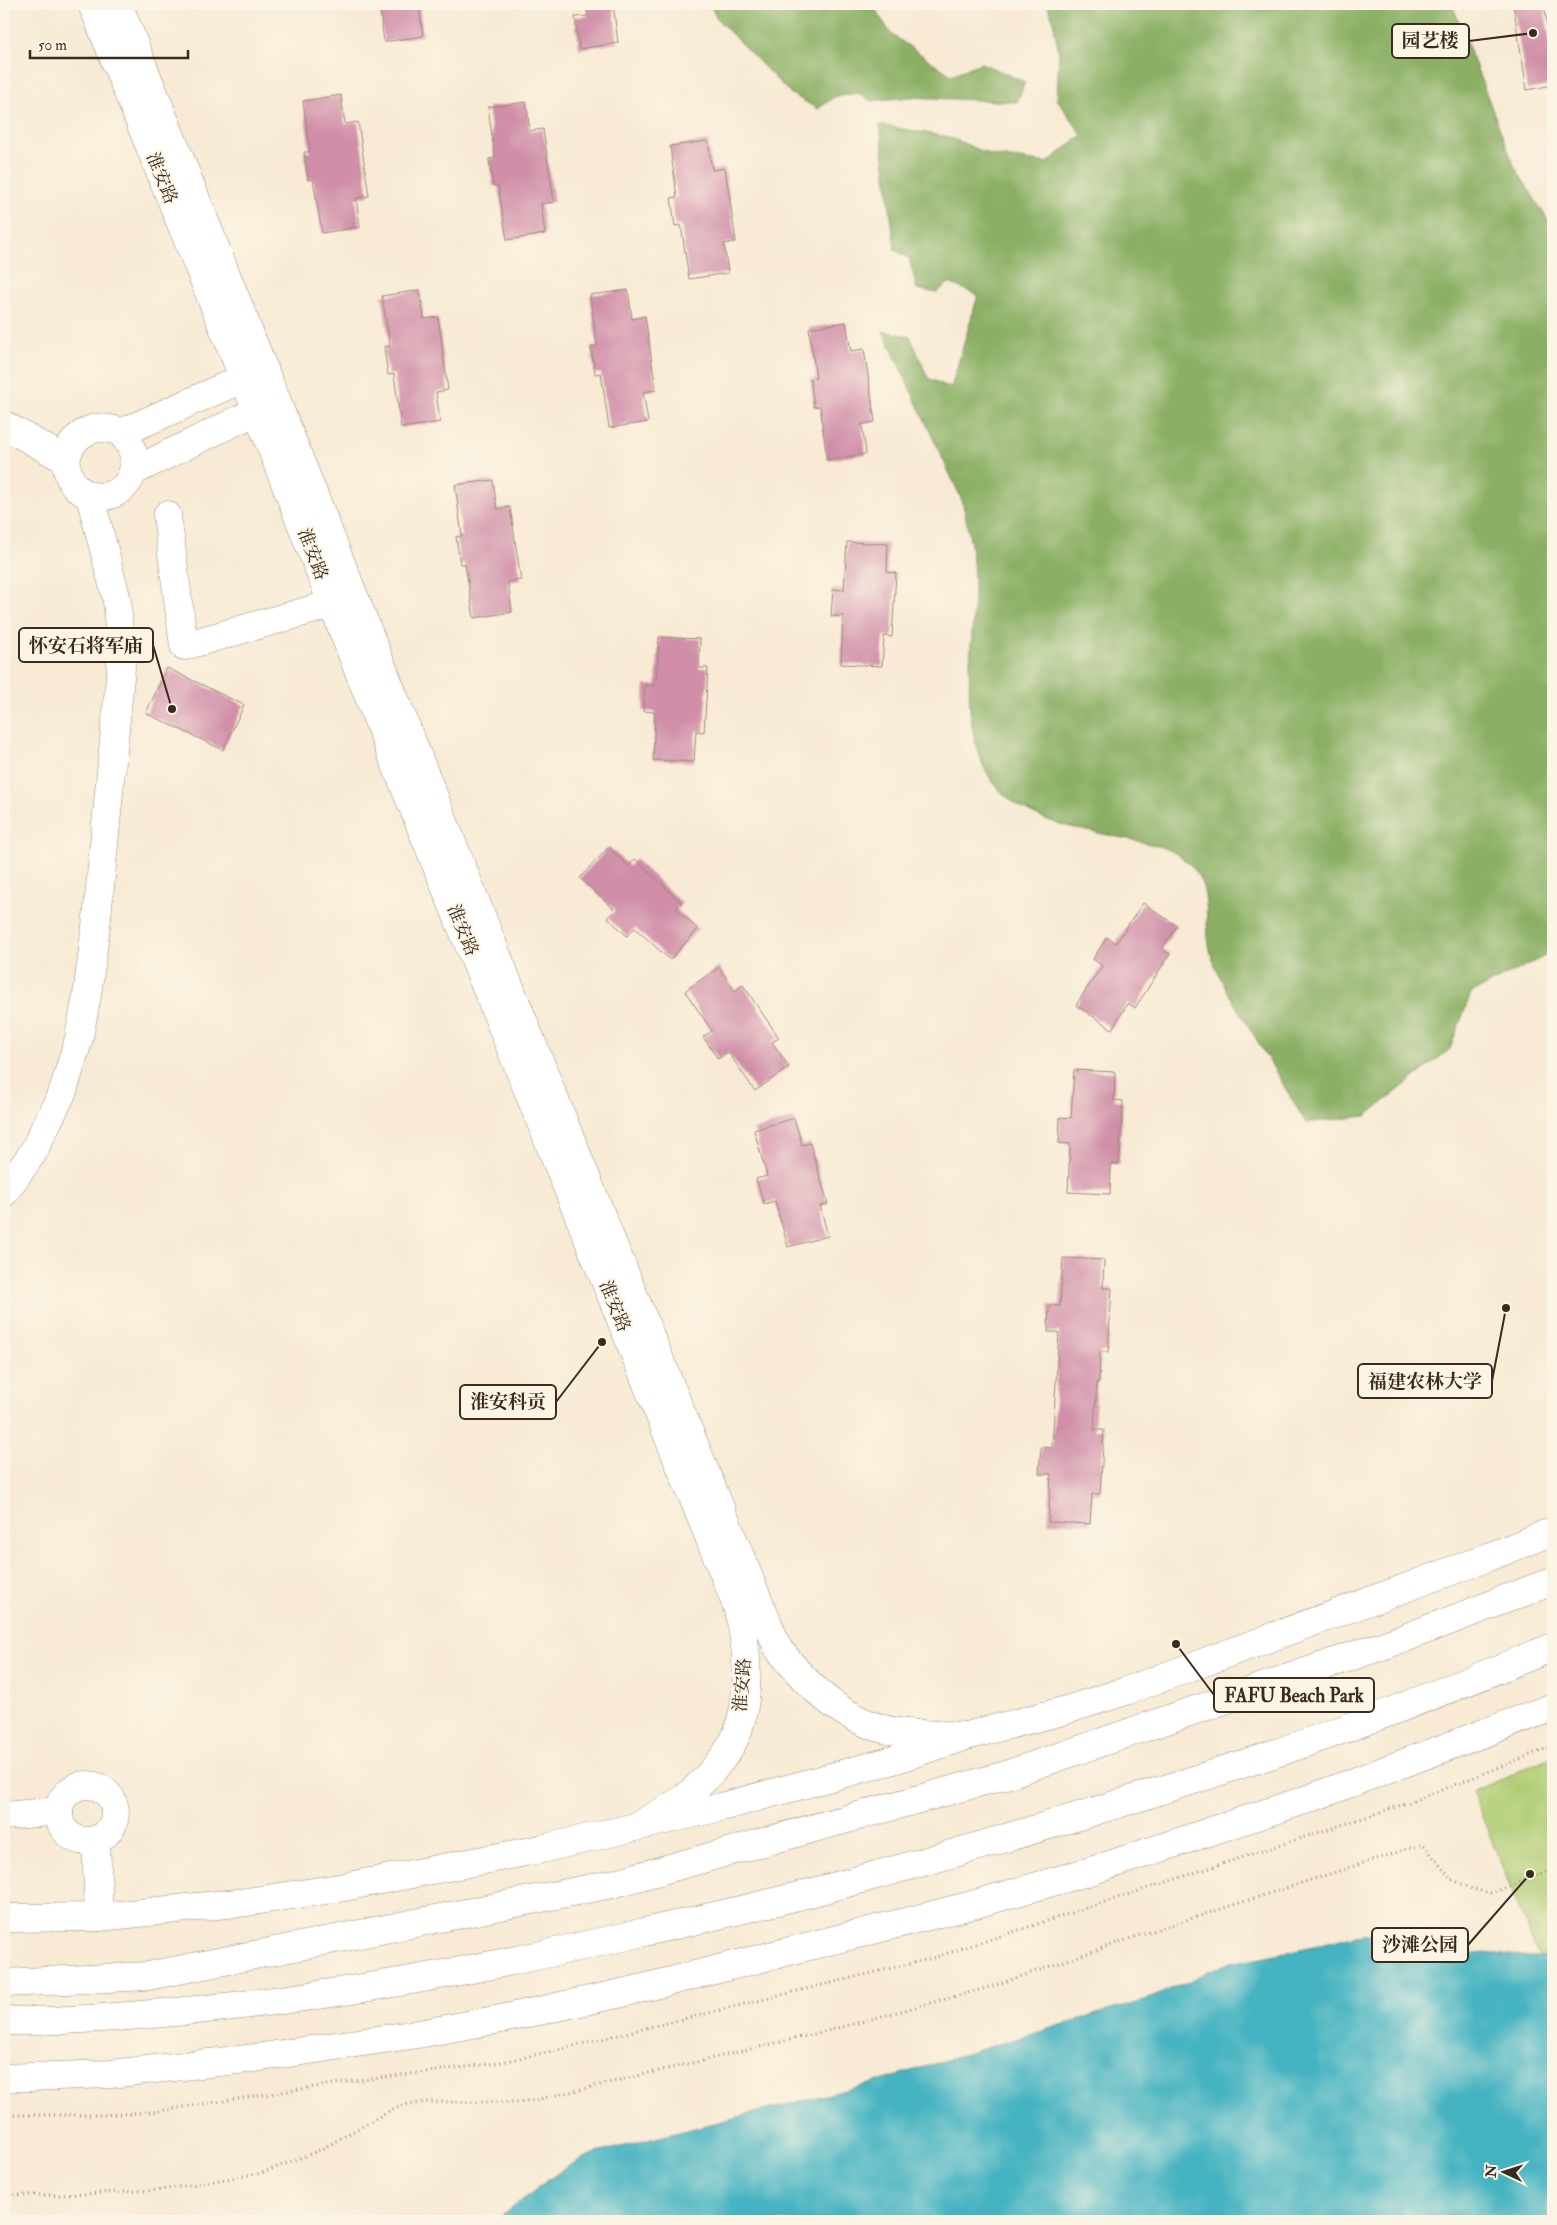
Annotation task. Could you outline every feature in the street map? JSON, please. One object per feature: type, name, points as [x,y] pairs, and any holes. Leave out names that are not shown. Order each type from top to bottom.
[{"type":"main road","name":"淮安路","points":[[92,4],[403,721],[778,1648],[810,1685],[832,1704],[854,1718],[879,1728],[899,1732],[966,1736]]},
{"type":"main road","name":"淮安路","points":[[118,4],[253,374]]},
{"type":"main road","points":[[121,433],[253,374]]},
{"type":"main road","name":"淮安路","points":[[267,406],[332,604],[737,1606],[744,1630],[746,1690],[737,1731],[717,1766],[704,1779],[684,1798],[637,1826]]},
{"type":"main road","points":[[134,471],[267,406]]},
{"type":"main road","points":[[4,425],[66,460]]},
{"type":"main road","points":[[95,428],[106,428],[121,433],[132,449],[135,460],[134,471],[129,482],[122,490],[101,498],[90,496],[80,490],[72,482],[67,472],[66,460],[69,449],[75,439],[84,432],[95,428]]},
{"type":"main road","points":[[4,1193],[32,1154],[63,1091],[80,1030],[97,918],[121,667],[117,600],[90,496]]},
{"type":"main road","points":[[167,515],[184,646],[332,604]]},
{"type":"main road","points":[[4,1918],[99,1917],[247,1902],[339,1888],[541,1849],[721,1807],[897,1759],[966,1736],[1063,1711],[1126,1692],[1489,1557],[1553,1531]]},
{"type":"main road","points":[[4,1983],[148,1976],[612,1884],[1006,1775],[1402,1639],[1553,1581]]},
{"type":"main road","points":[[4,2021],[56,2022],[288,2001],[426,1978],[560,1952],[696,1920],[832,1887],[968,1850],[1270,1755],[1457,1686],[1553,1647]]},
{"type":"main road","points":[[4,2078],[110,2074],[255,2058],[448,2029],[631,1991],[972,1905],[1094,1870],[1312,1798],[1553,1707]]},
{"type":"main road","points":[[80,1786],[98,1787],[106,1792],[115,1809],[111,1828],[96,1840],[86,1841],[69,1835],[63,1828],[59,1811],[65,1794],[80,1786]]},
{"type":"main road","points":[[4,1816],[59,1811]]},
{"type":"main road","points":[[96,1840],[99,1917]]},
{"type":"path","points":[[4,2195],[70,2195],[150,2190],[262,2173],[320,2150],[391,2110],[409,2104],[536,2100],[827,2031],[993,1986],[1137,1936],[1423,1844],[1451,1878],[1472,1889],[1491,1893],[1553,1870]]},
{"type":"green space","points":[[710,4],[872,4],[891,34],[951,75],[981,63],[1025,82],[1017,102],[910,97],[872,101],[857,93],[834,97],[818,109],[790,93],[717,19]]},
{"type":"green space","points":[[1047,4],[1452,4],[1514,166],[1553,228],[1553,952],[1471,993],[1450,1049],[1366,1116],[1306,1123],[1219,975],[1209,943],[1204,889],[1199,877],[1191,866],[1174,852],[1164,848],[1071,827],[1029,812],[1011,800],[995,785],[983,765],[975,743],[969,698],[974,573],[962,500],[883,331],[910,336],[928,378],[951,388],[978,295],[949,283],[936,293],[917,289],[909,258],[895,250],[880,125],[949,137],[991,155],[1047,163],[1082,135],[1057,99],[1059,53],[1053,20]]},
{"type":"green space","points":[[1553,1756],[1553,1957],[1539,1958],[1472,1792]]},
{"type":"water","points":[[1365,1933],[1407,1951],[1437,1957],[1486,1952],[1539,1958],[1553,1957],[1553,2221],[495,2221],[556,2174],[596,2153],[865,2085],[1153,1997],[1226,1964],[1296,1950]]},
{"type":"building","points":[[392,4],[419,4],[423,36],[384,42],[380,10],[393,8]]},
{"type":"building","points":[[586,4],[613,4],[618,43],[579,49],[575,17],[588,16]]},
{"type":"building","points":[[1513,4],[1544,4],[1553,63],[1553,85],[1527,90]]},
{"type":"building","points":[[341,95],[345,124],[358,122],[369,196],[356,198],[360,227],[322,233],[313,179],[308,180],[304,152],[310,152],[303,101]]},
{"type":"building","points":[[526,102],[530,131],[543,129],[554,202],[541,204],[545,234],[507,240],[498,186],[493,186],[489,159],[495,158],[488,107]]},
{"type":"building","points":[[708,141],[712,170],[725,168],[736,242],[724,244],[728,273],[689,279],[681,225],[675,226],[671,198],[677,197],[670,146]]},
{"type":"building","points":[[420,290],[424,319],[438,317],[448,390],[436,392],[440,422],[401,428],[394,374],[388,375],[384,347],[390,346],[382,296]]},
{"type":"building","points":[[628,290],[632,319],[645,316],[656,390],[643,392],[648,422],[609,428],[601,373],[595,374],[591,347],[597,346],[590,295]]},
{"type":"building","points":[[846,322],[851,351],[864,349],[875,422],[862,424],[866,454],[827,460],[820,406],[814,407],[810,379],[816,378],[809,328]]},
{"type":"building","points":[[493,480],[497,509],[510,507],[521,580],[508,582],[512,612],[474,618],[465,564],[460,564],[456,537],[462,536],[455,485]]},
{"type":"building","points":[[847,542],[888,544],[887,572],[896,573],[892,637],[884,636],[882,666],[841,664],[843,616],[831,616],[833,589],[844,590]]},
{"type":"building","points":[[659,637],[700,639],[699,668],[708,668],[704,732],[696,731],[694,762],[653,760],[655,712],[643,711],[645,685],[656,685]]},
{"type":"building","points":[[167,668],[244,705],[223,750],[146,713]]},
{"type":"building","points":[[609,847],[629,866],[635,859],[682,903],[676,909],[698,929],[670,960],[635,928],[627,936],[608,918],[615,910],[580,878]]},
{"type":"building","points":[[1143,903],[1177,926],[1162,949],[1170,954],[1135,1008],[1128,1003],[1112,1029],[1076,1005],[1102,966],[1093,959],[1107,937],[1116,943]]},
{"type":"building","points":[[719,967],[735,991],[743,985],[779,1038],[772,1042],[789,1067],[755,1091],[728,1052],[718,1059],[703,1037],[712,1031],[685,991]]},
{"type":"building","points":[[1074,1070],[1115,1072],[1114,1100],[1123,1101],[1119,1164],[1111,1164],[1110,1194],[1068,1192],[1070,1144],[1059,1143],[1060,1117],[1071,1118]]},
{"type":"building","points":[[794,1118],[802,1145],[810,1143],[828,1204],[820,1206],[828,1236],[788,1247],[775,1201],[764,1204],[756,1179],[767,1176],[754,1130]]},
{"type":"building","points":[[1063,1258],[1104,1260],[1103,1288],[1112,1288],[1108,1352],[1100,1352],[1094,1430],[1104,1430],[1100,1494],[1092,1494],[1090,1524],[1048,1522],[1051,1474],[1039,1474],[1041,1447],[1052,1448],[1059,1332],[1048,1332],[1049,1305],[1060,1306]]},
{"type":"place","name":"园艺楼","points":[[1533,33]]},
{"type":"place","name":"怀安石将军庙","points":[[172,709]]},
{"type":"place","name":"福建农林大学","points":[[1506,1308]]},
{"type":"place","name":"淮安科贡","points":[[602,1342]]},
{"type":"place","name":"FAFU Beach Park","points":[[1176,1644]]},
{"type":"place","name":"沙滩公园","points":[[1530,1874]]}]
